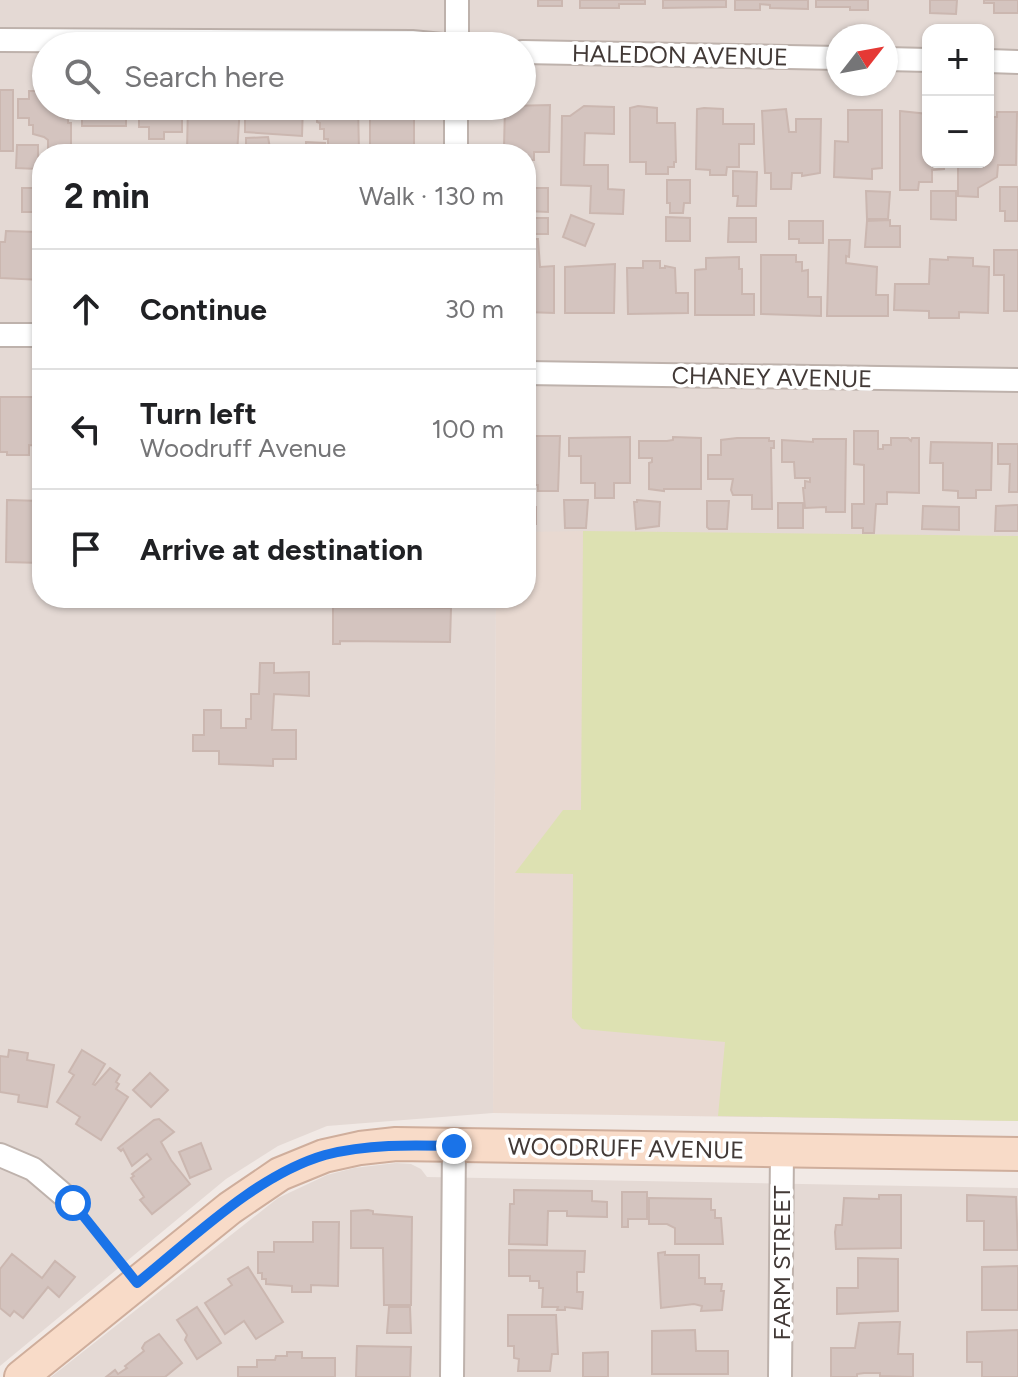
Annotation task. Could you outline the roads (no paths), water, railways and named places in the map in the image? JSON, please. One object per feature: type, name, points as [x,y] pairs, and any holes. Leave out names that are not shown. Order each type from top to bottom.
[{"type":"street","points":[[455,32],[457,0]]},
{"type":"street","points":[[0,40],[32,40]]},
{"type":"street","name":"HALEDON AVENUE","points":[[536,52],[826,58]]},
{"type":"street","points":[[898,59],[922,60]]},
{"type":"street","points":[[994,61],[1018,62]]},
{"type":"street","points":[[456,120],[456,144]]},
{"type":"street","points":[[0,335],[32,335]]},
{"type":"street","name":"CHANEY AVENUE","points":[[536,373],[1018,380]]},
{"type":"street","name":"WOODRUFF AVENUE","points":[[21,1377],[230,1208],[280,1174],[324,1156],[396,1144],[1018,1154]]},
{"type":"street","points":[[452,1377],[454,1146]]},
{"type":"street","name":"FARM STREET","points":[[780,1377],[782,1150]]},
{"type":"street","points":[[0,1155],[33,1169],[73,1203]]}]
